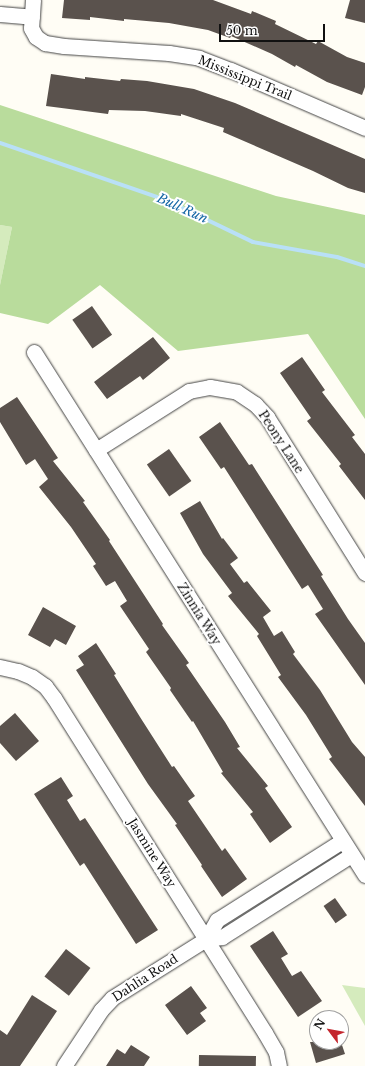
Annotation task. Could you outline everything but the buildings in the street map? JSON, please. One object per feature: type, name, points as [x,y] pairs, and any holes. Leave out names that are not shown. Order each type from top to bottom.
[{"type":"street","points":[[0,14],[31,23],[33,0]]},
{"type":"street","name":"Mississippi Trail","points":[[31,23],[36,37],[45,43],[169,53],[199,58],[231,70],[365,128]]},
{"type":"street","name":"Zinnia Way","points":[[34,352],[342,841],[365,875]]},
{"type":"street","name":"Peony Lane","points":[[96,450],[190,391],[210,387],[237,392],[255,404],[267,417],[365,573]]},
{"type":"street","name":"Jasmine Way","points":[[0,668],[18,670],[29,675],[39,681],[49,692],[271,1043],[279,1066]]},
{"type":"street","name":"Dahlia Road","points":[[206,939],[218,920],[342,841]]},
{"type":"street","name":"Dahlia Road","points":[[64,1066],[99,1013],[112,998],[206,939],[222,937],[352,855]]},
{"type":"green space","points":[[0,105],[276,196],[365,215],[365,419],[308,334],[178,351],[100,285],[48,324],[0,313],[0,285],[12,227],[0,225]]},
{"type":"green space","points":[[0,225],[12,227],[0,285]]},
{"type":"green space","points":[[342,985],[365,988],[365,1026]]},
{"type":"waterway","name":"Bull Run","points":[[0,143],[168,201],[253,242],[337,257],[365,266]]}]
